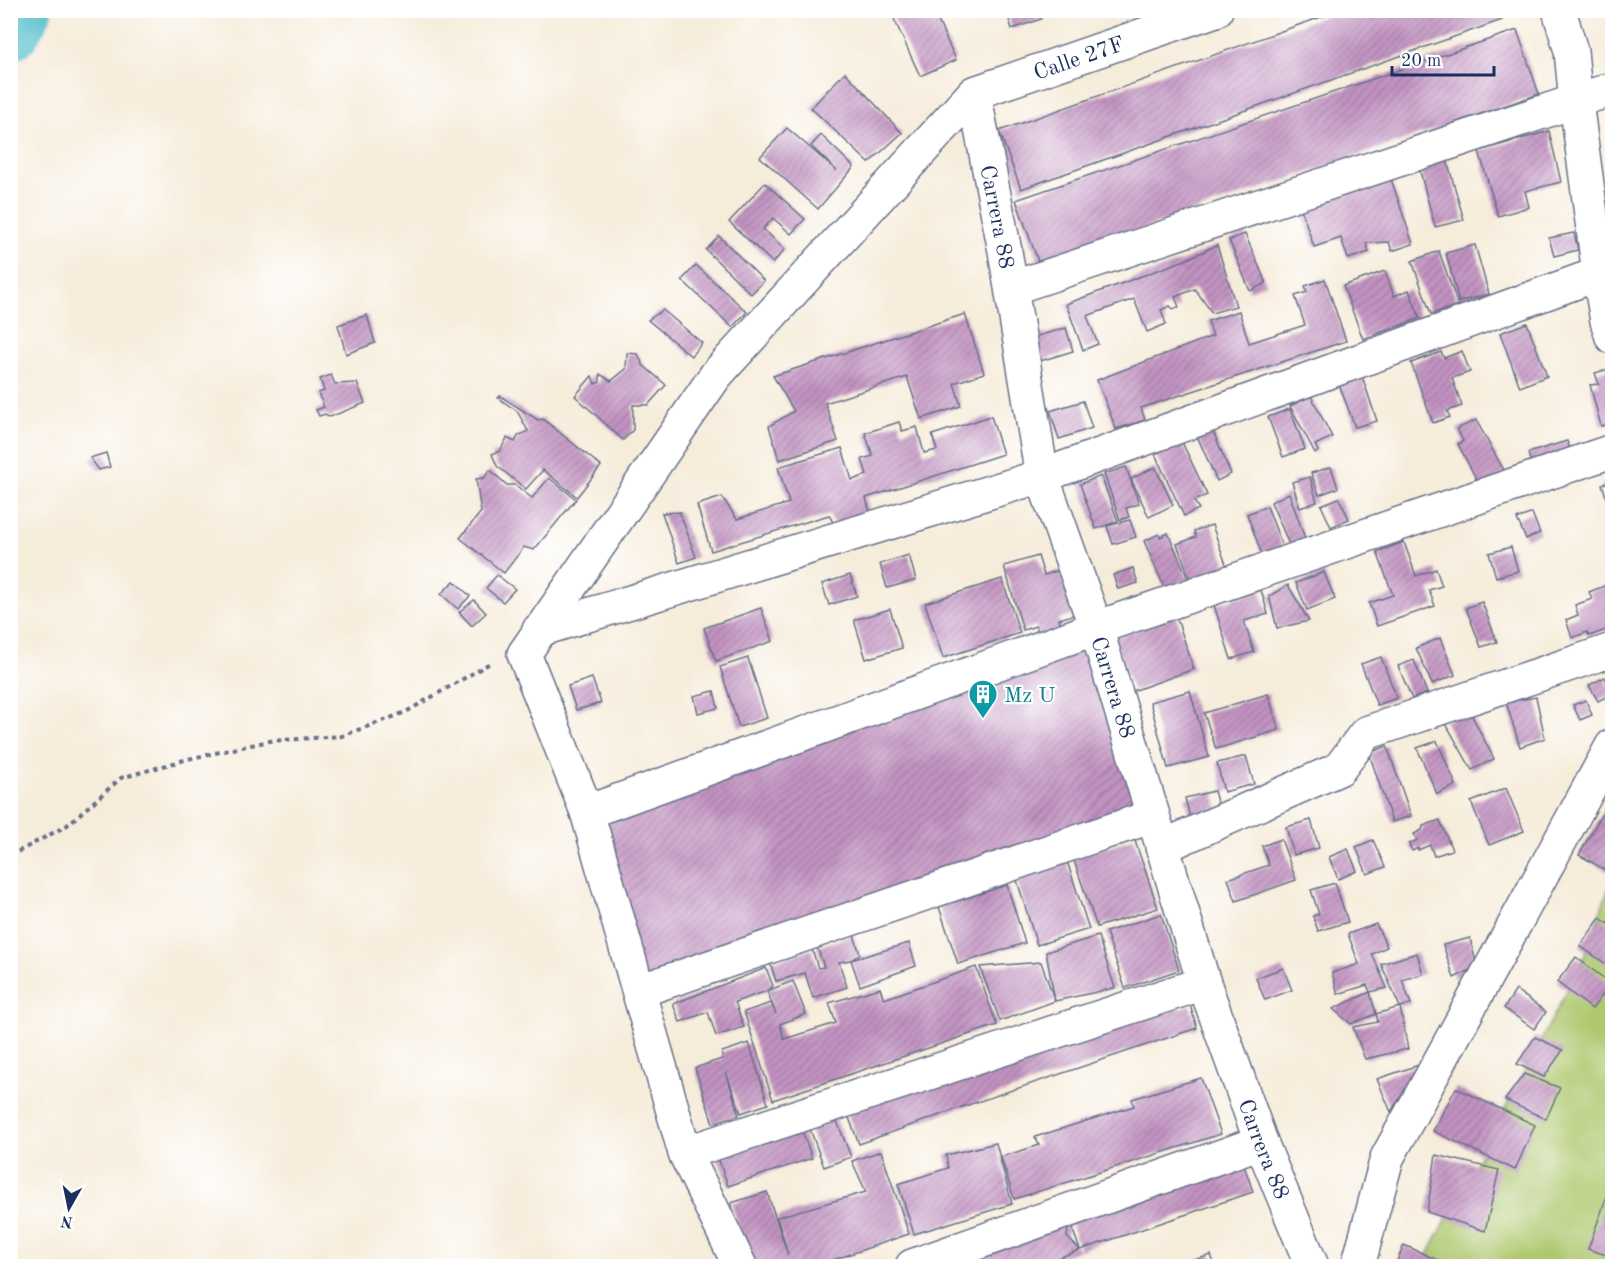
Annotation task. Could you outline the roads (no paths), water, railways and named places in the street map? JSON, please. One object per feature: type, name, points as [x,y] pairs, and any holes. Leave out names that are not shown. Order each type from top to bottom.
[{"type":"street","name":"Calle 27F","points":[[974,93],[1216,10]]},
{"type":"street","points":[[1558,10],[1571,51],[1576,102],[1606,271],[1607,321],[1612,337]]},
{"type":"street","points":[[1012,288],[1612,89]]},
{"type":"street","name":"Carrera 88","points":[[974,93],[1012,288],[1042,476],[1096,628],[1204,983],[1261,1142],[1312,1266]]},
{"type":"street","points":[[531,642],[716,375],[974,93]]},
{"type":"street","points":[[531,642],[1042,476],[1606,271]]},
{"type":"street","points":[[587,812],[1096,628],[1612,451]]},
{"type":"street","points":[[531,642],[587,812],[685,1154],[740,1266]]},
{"type":"street","points":[[639,991],[1158,832],[1339,769],[1366,733],[1612,650]]},
{"type":"street","points":[[1358,1266],[1387,1158],[1612,746]]},
{"type":"street","points":[[685,1154],[1204,983]]},
{"type":"street","points":[[912,1266],[1261,1142]]},
{"type":"waterway","points":[[10,29],[21,10]]},
{"type":"place","name":"Mz U","points":[[983,720]]}]
